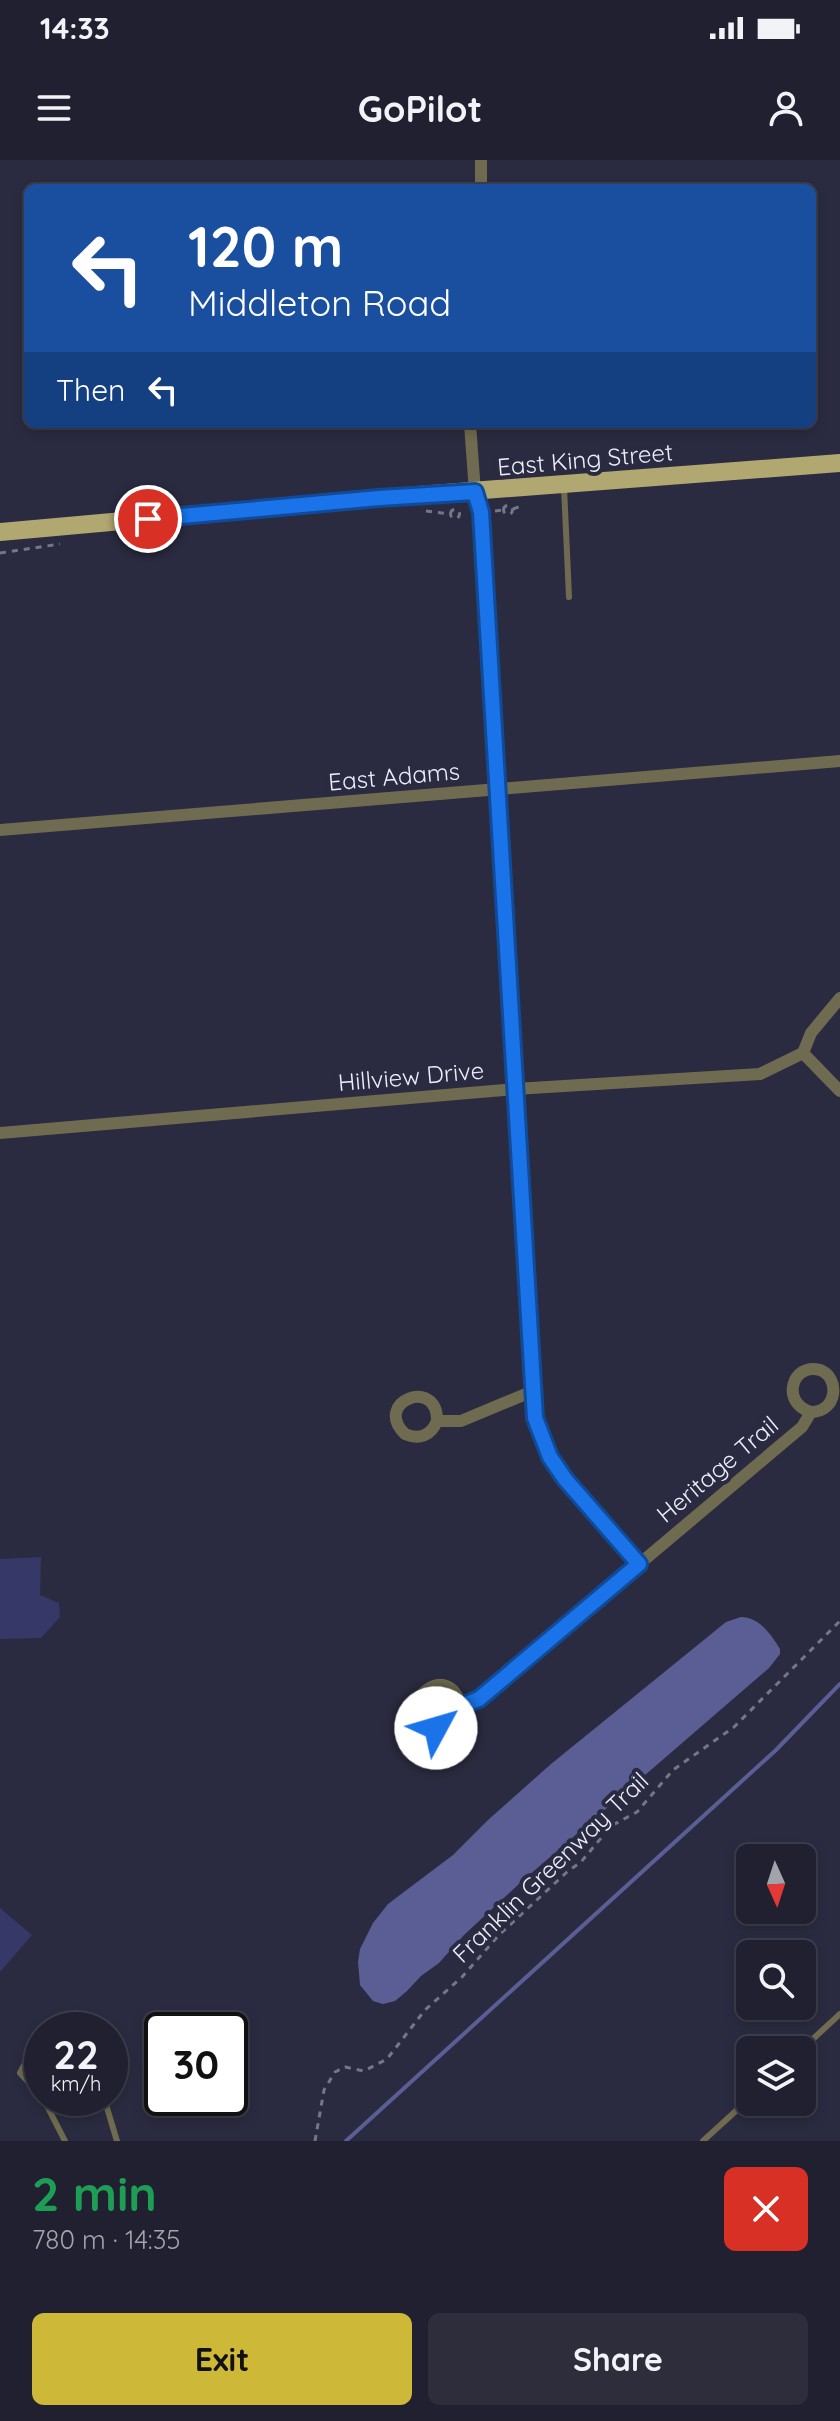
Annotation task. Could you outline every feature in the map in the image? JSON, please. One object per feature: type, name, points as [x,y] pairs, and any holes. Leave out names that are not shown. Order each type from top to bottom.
[{"type":"main road","name":"East King Street","points":[[0,532],[379,498],[840,463]]},
{"type":"street","points":[[481,160],[481,184]]},
{"type":"street","points":[[470,428],[475,492],[481,512],[535,1418],[550,1457],[565,1479],[639,1564]]},
{"type":"street","name":"East Adams","points":[[0,830],[840,761]]},
{"type":"street","points":[[840,998],[811,1033],[803,1053],[840,1091]]},
{"type":"street","name":"Hillview Drive","points":[[0,1133],[515,1089],[760,1074],[803,1053]]},
{"type":"street","points":[[437,1421],[461,1421],[533,1391]]},
{"type":"street","name":"Heritage Trail","points":[[461,1706],[479,1699],[802,1427],[811,1412]]},
{"type":"lane","points":[[563,484],[569,597]]},
{"type":"lane","points":[[816,2036],[840,2014]]},
{"type":"lane","points":[[703,2141],[736,2111]]},
{"type":"lane","points":[[52,2116],[65,2141]]},
{"type":"lane","points":[[109,2116],[117,2141]]},
{"type":"path","name":"Franklin Greenway Trail","points":[[315,2141],[324,2090],[335,2072],[345,2067],[364,2071],[387,2059],[425,2010],[462,1977],[499,1935],[581,1862],[611,1826],[637,1812],[673,1770],[734,1727],[840,1621]]},
{"type":"shaded area","points":[[41,1557],[40,1595],[59,1603],[60,1617],[41,1638],[0,1639],[0,1559]]},
{"type":"shaded area","points":[[0,1908],[32,1935],[0,1972]]},
{"type":"water","points":[[741,1617],[759,1623],[780,1649],[780,1654],[769,1668],[520,1883],[407,1991],[395,2001],[383,2004],[373,2001],[360,1985],[360,1949],[373,1923],[388,1904],[453,1855],[551,1764],[726,1622]]},
{"type":"waterway","points":[[346,2141],[776,1750],[840,1684]]},
{"type":"route","points":[[148,519],[475,492],[481,512],[535,1418],[550,1457],[565,1479],[639,1564],[479,1699],[461,1706],[456,1720],[450,1725],[436,1728]]}]
